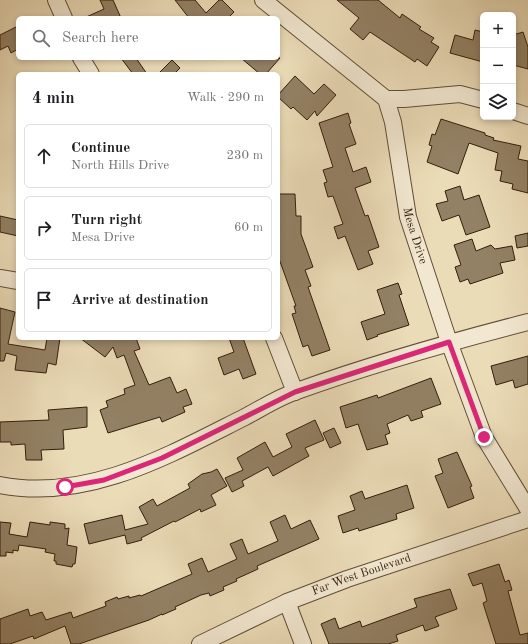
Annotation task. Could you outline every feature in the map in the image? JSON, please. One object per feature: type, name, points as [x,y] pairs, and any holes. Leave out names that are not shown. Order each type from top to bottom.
[{"type":"street","points":[[56,0],[63,16]]},
{"type":"street","points":[[263,0],[386,99],[404,100],[460,94],[480,99]]},
{"type":"street","points":[[82,60],[90,72]]},
{"type":"street","name":"Mesa Drive","points":[[386,99],[393,122],[408,217],[449,342],[484,437],[528,509]]},
{"type":"street","points":[[516,111],[528,116]]},
{"type":"street","points":[[0,278],[16,281]]},
{"type":"street","points":[[0,485],[17,488],[65,487],[104,480],[162,458],[295,392],[449,342],[528,322]]},
{"type":"street","points":[[275,340],[295,392]]},
{"type":"street","name":"Far West Boulevard","points":[[200,644],[287,602],[354,577],[528,519]]},
{"type":"street","points":[[287,602],[303,644]]},
{"type":"building","points":[[100,0],[113,0],[120,16],[88,16],[104,9]]},
{"type":"building","points":[[175,0],[195,0],[206,13],[219,0],[222,0],[234,12],[230,16],[187,16]]},
{"type":"building","points":[[337,0],[378,0],[400,18],[402,14],[421,27],[419,29],[434,38],[431,42],[439,47],[427,66],[417,59],[415,62],[370,32],[363,40],[350,29],[359,18]]},
{"type":"building","points":[[16,27],[16,50],[11,53],[8,46],[0,50],[0,35]]},
{"type":"building","points":[[475,30],[480,31],[480,61],[450,53],[455,35],[473,40]]},
{"type":"building","points":[[523,32],[528,47],[528,69],[516,66],[516,34]]},
{"type":"building","points":[[122,60],[137,60],[146,72],[132,72]]},
{"type":"building","points":[[172,60],[180,68],[176,72],[160,72]]},
{"type":"building","points":[[243,60],[278,60],[268,72],[258,72]]},
{"type":"building","points":[[295,76],[314,94],[324,84],[336,95],[317,116],[315,111],[307,120],[293,107],[291,109],[280,99],[280,93]]},
{"type":"building","points":[[348,113],[351,123],[349,124],[356,144],[345,148],[353,172],[366,167],[371,182],[355,188],[365,216],[368,215],[379,247],[368,251],[373,264],[358,270],[345,236],[338,239],[334,227],[343,224],[333,196],[328,197],[324,183],[327,182],[323,170],[333,167],[319,123]]},
{"type":"building","points":[[441,119],[485,133],[485,135],[494,138],[493,140],[521,146],[518,159],[528,161],[528,193],[512,189],[513,184],[500,181],[502,171],[495,170],[498,153],[469,143],[458,174],[427,162],[432,146],[429,145],[432,134],[435,135]]},
{"type":"building","points":[[460,186],[464,200],[479,195],[490,227],[466,235],[459,215],[442,221],[436,204],[448,201],[445,191]]},
{"type":"building","points":[[280,194],[295,194],[296,216],[301,216],[301,234],[313,267],[305,270],[311,286],[308,287],[330,350],[312,356],[308,345],[303,347],[292,314],[296,313],[294,306],[296,306],[280,262]]},
{"type":"building","points":[[0,216],[16,220],[16,236],[0,232]]},
{"type":"building","points":[[528,233],[528,246],[517,248],[515,236]]},
{"type":"building","points":[[472,239],[476,251],[491,245],[495,249],[512,246],[515,260],[500,263],[503,273],[470,284],[468,279],[460,282],[455,267],[461,265],[454,245]]},
{"type":"building","points":[[398,283],[402,294],[399,295],[409,325],[377,335],[378,336],[367,340],[361,322],[385,314],[377,290]]},
{"type":"building","points":[[0,308],[15,312],[8,344],[45,350],[47,340],[60,340],[56,365],[48,363],[46,373],[15,370],[17,356],[6,353],[4,361],[0,361]]},
{"type":"building","points":[[83,340],[137,340],[140,349],[134,351],[149,385],[170,377],[177,393],[186,389],[192,404],[183,407],[185,412],[162,422],[160,417],[108,433],[100,410],[108,407],[106,401],[125,394],[124,389],[135,385],[124,355],[117,358],[113,347],[105,357]]},
{"type":"building","points":[[230,340],[244,340],[256,374],[243,379],[239,369],[224,375],[218,358],[234,352]]},
{"type":"building","points":[[528,356],[528,384],[515,388],[513,380],[496,385],[491,366]]},
{"type":"building","points":[[431,378],[441,404],[421,411],[423,417],[411,421],[408,415],[387,424],[390,433],[385,435],[388,444],[367,450],[358,424],[346,428],[340,407],[377,395],[378,398]]},
{"type":"building","points":[[87,407],[87,427],[63,430],[64,449],[41,450],[42,460],[26,460],[25,444],[11,445],[11,442],[0,442],[0,422],[49,420],[48,410]]},
{"type":"building","points":[[315,420],[324,440],[305,448],[309,456],[273,476],[268,467],[242,481],[244,486],[232,492],[225,478],[243,470],[237,458],[265,442],[273,457],[292,447],[286,434]]},
{"type":"building","points":[[334,428],[341,443],[330,448],[323,433]]},
{"type":"building","points":[[457,452],[472,486],[470,487],[474,498],[448,508],[435,476],[443,473],[438,459]]},
{"type":"building","points":[[217,469],[227,486],[211,495],[216,505],[201,512],[200,509],[175,522],[174,521],[141,538],[142,540],[127,544],[125,535],[89,544],[84,524],[122,515],[125,530],[148,524],[139,507],[153,499],[157,506],[190,488],[188,484],[202,474]]},
{"type":"building","points":[[407,485],[414,508],[396,514],[397,519],[359,531],[358,528],[343,533],[338,516],[355,510],[350,496],[362,491],[365,499]]},
{"type":"building","points":[[285,515],[291,529],[310,520],[319,539],[257,566],[258,569],[223,587],[224,590],[210,596],[209,593],[201,595],[162,615],[79,644],[71,644],[65,626],[34,639],[33,636],[10,644],[0,644],[0,619],[28,609],[30,616],[42,612],[46,620],[71,612],[73,618],[106,606],[105,602],[117,597],[118,599],[129,596],[129,598],[141,596],[192,574],[188,564],[202,558],[208,572],[237,559],[230,544],[242,539],[248,554],[278,541],[270,522]]},
{"type":"building","points":[[0,522],[11,523],[9,534],[27,537],[30,522],[50,525],[50,522],[65,524],[65,529],[69,528],[67,545],[77,547],[75,564],[73,564],[72,567],[56,564],[56,561],[54,561],[55,554],[45,552],[46,549],[19,545],[18,551],[13,550],[13,553],[6,552],[6,556],[0,556]]},
{"type":"building","points":[[499,564],[505,582],[509,580],[512,590],[508,591],[520,635],[528,633],[528,644],[496,644],[483,603],[487,601],[482,583],[473,586],[468,574]]},
{"type":"building","points":[[450,589],[457,609],[435,617],[439,626],[425,631],[423,625],[396,635],[398,641],[388,644],[329,644],[321,624],[335,618],[339,629],[360,621],[362,627],[417,607],[414,599]]},
{"type":"route","points":[[65,487],[104,480],[162,458],[295,392],[449,342],[484,437]]}]
